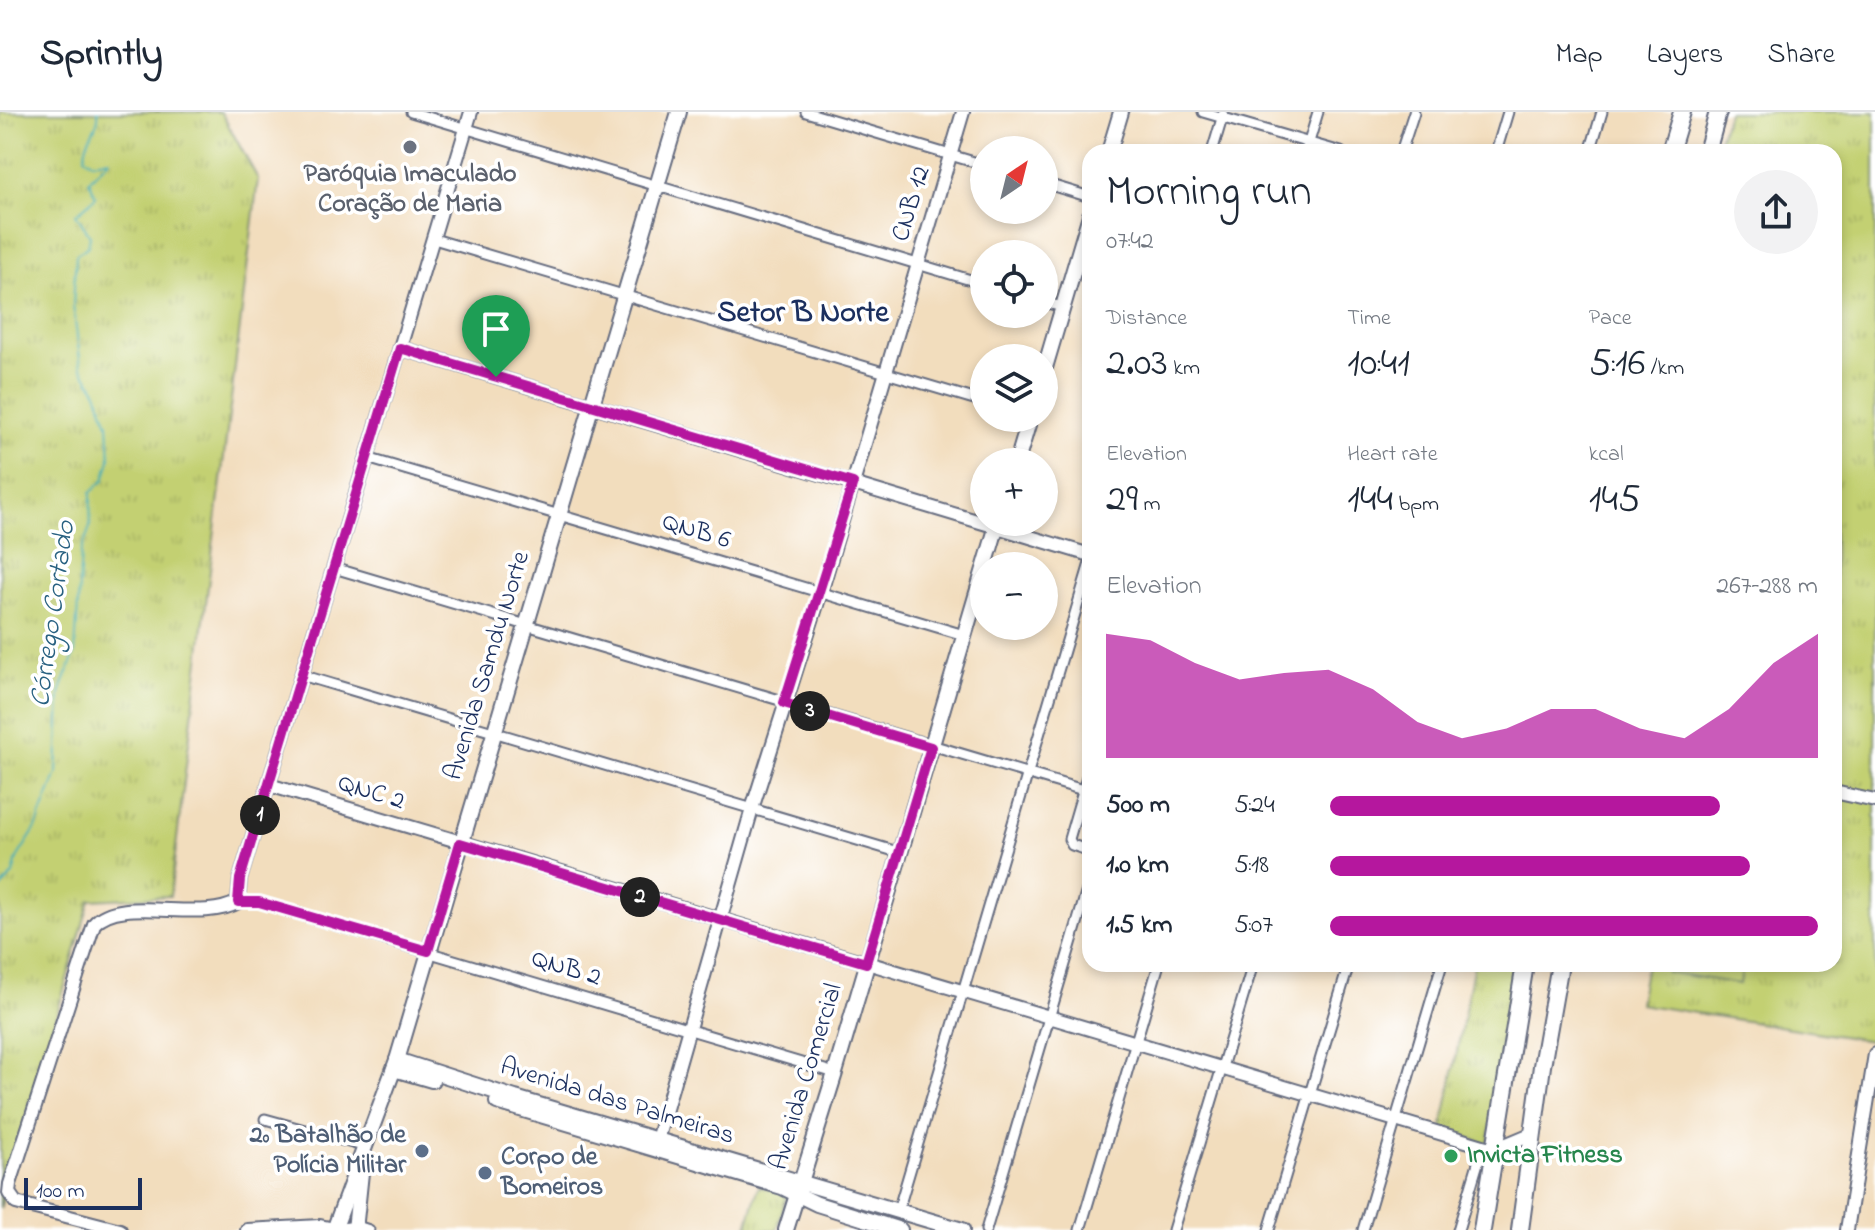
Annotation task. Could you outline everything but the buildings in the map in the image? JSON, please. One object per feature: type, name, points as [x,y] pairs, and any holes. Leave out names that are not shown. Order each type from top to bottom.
[{"type":"highway","points":[[1700,112],[1716,118],[1709,144]]},
{"type":"highway","points":[[1673,144],[1684,113]]},
{"type":"highway","points":[[1482,1230],[1489,1148],[1524,972]]},
{"type":"highway","points":[[1520,1230],[1559,972]]},
{"type":"highway","points":[[1519,1005],[1539,1017],[1551,1015]]},
{"type":"main road","name":"Avenida Samdu Norte","points":[[334,1229],[395,1065],[679,112]]},
{"type":"main road","points":[[1111,144],[1121,112]]},
{"type":"main road","points":[[1052,344],[1082,241]]},
{"type":"main road","name":"Avenida Comercial","points":[[786,1230],[970,615]]},
{"type":"main road","name":"Avenida das Palmeiras","points":[[395,1065],[798,1188],[873,1204],[962,1230]]},
{"type":"main road","points":[[360,1229],[363,1146]]},
{"type":"main road","name":"Avenida das Palmeiras","points":[[798,1188],[869,1220],[900,1230]]},
{"type":"main road","points":[[869,1220],[868,1211],[873,1204]]},
{"type":"street","points":[[411,112],[970,280]]},
{"type":"street","points":[[120,1230],[16,1203],[9,1193],[90,934],[99,919],[111,912],[215,909],[238,902],[240,879],[471,112]]},
{"type":"street","points":[[806,112],[970,161]]},
{"type":"street","name":"CNB 12","points":[[655,1144],[752,809],[821,592],[963,112]]},
{"type":"street","points":[[1203,112],[1224,115],[1299,144]]},
{"type":"street","points":[[1308,144],[1318,112]]},
{"type":"street","points":[[1404,144],[1414,112]]},
{"type":"street","points":[[1498,144],[1508,112]]},
{"type":"street","points":[[1592,144],[1602,112]]},
{"type":"street","points":[[1215,144],[1224,115]]},
{"type":"street","points":[[1058,187],[1082,195]]},
{"type":"street","points":[[434,239],[970,398]]},
{"type":"street","points":[[1058,306],[1062,307]]},
{"type":"street","points":[[400,348],[970,517]]},
{"type":"street","name":"QNB 6","points":[[367,458],[964,635]]},
{"type":"street","points":[[1032,536],[1082,552]]},
{"type":"street","points":[[334,568],[1082,790]]},
{"type":"street","points":[[898,1211],[1082,589]]},
{"type":"street","points":[[301,675],[901,853]]},
{"type":"street","name":"QNC 2","points":[[269,785],[1489,1148]]},
{"type":"street","points":[[1842,794],[1875,801]]},
{"type":"street","points":[[1082,804],[1069,839],[1072,845],[1082,848]]},
{"type":"street","name":"QNB 2","points":[[238,902],[259,902],[835,1073]]},
{"type":"street","points":[[986,1230],[1082,906]]},
{"type":"street","points":[[1080,1230],[1157,972]]},
{"type":"street","points":[[1173,1230],[1251,972]]},
{"type":"street","points":[[1269,1230],[1347,972]]},
{"type":"street","points":[[1363,1230],[1440,972]]},
{"type":"street","points":[[1847,1230],[1875,1054]]},
{"type":"street","points":[[265,1119],[363,1146]]},
{"type":"street","points":[[1458,1230],[1489,1148],[1533,1133]]},
{"type":"street","points":[[247,1230],[320,1226],[360,1229]]},
{"type":"green space","points":[[0,112],[221,112],[258,179],[170,896],[90,900],[0,1209]]},
{"type":"green space","points":[[1728,112],[1875,112],[1875,1025],[1872,1041],[1639,1004],[1645,972],[1842,972],[1842,144],[1718,144]]},
{"type":"green space","points":[[1472,972],[1514,972],[1488,1144],[1442,1129]]},
{"type":"green space","points":[[1666,972],[1742,972],[1740,984]]},
{"type":"green space","points":[[759,1186],[787,1195],[777,1230],[746,1230]]},
{"type":"waterway","name":"Córrego Cortado","points":[[0,890],[13,874],[17,858],[36,828],[57,773],[60,693],[75,653],[81,552],[90,527],[91,492],[104,480],[110,460],[108,424],[97,392],[81,367],[73,305],[76,255],[88,246],[90,236],[76,214],[96,197],[89,180],[110,159],[92,162],[85,157],[98,112]]},
{"type":"place","name":"Paróquia Imaculado Coração de Maria","points":[[410,147]]},
{"type":"place","name":"2º Batalhão de Polícia Militar","points":[[422,1151]]},
{"type":"place","name":"Invicta Fitness","points":[[1451,1156]]},
{"type":"place","name":"Corpo de Bomeiros","points":[[485,1173]]},
{"type":"district","name":"Setor B Norte","points":[[803,314]]},
{"type":"route","points":[[400,348],[496,377],[853,483],[784,703],[931,747],[866,963],[460,843],[428,951],[259,902],[238,902],[240,879],[400,348]]}]
